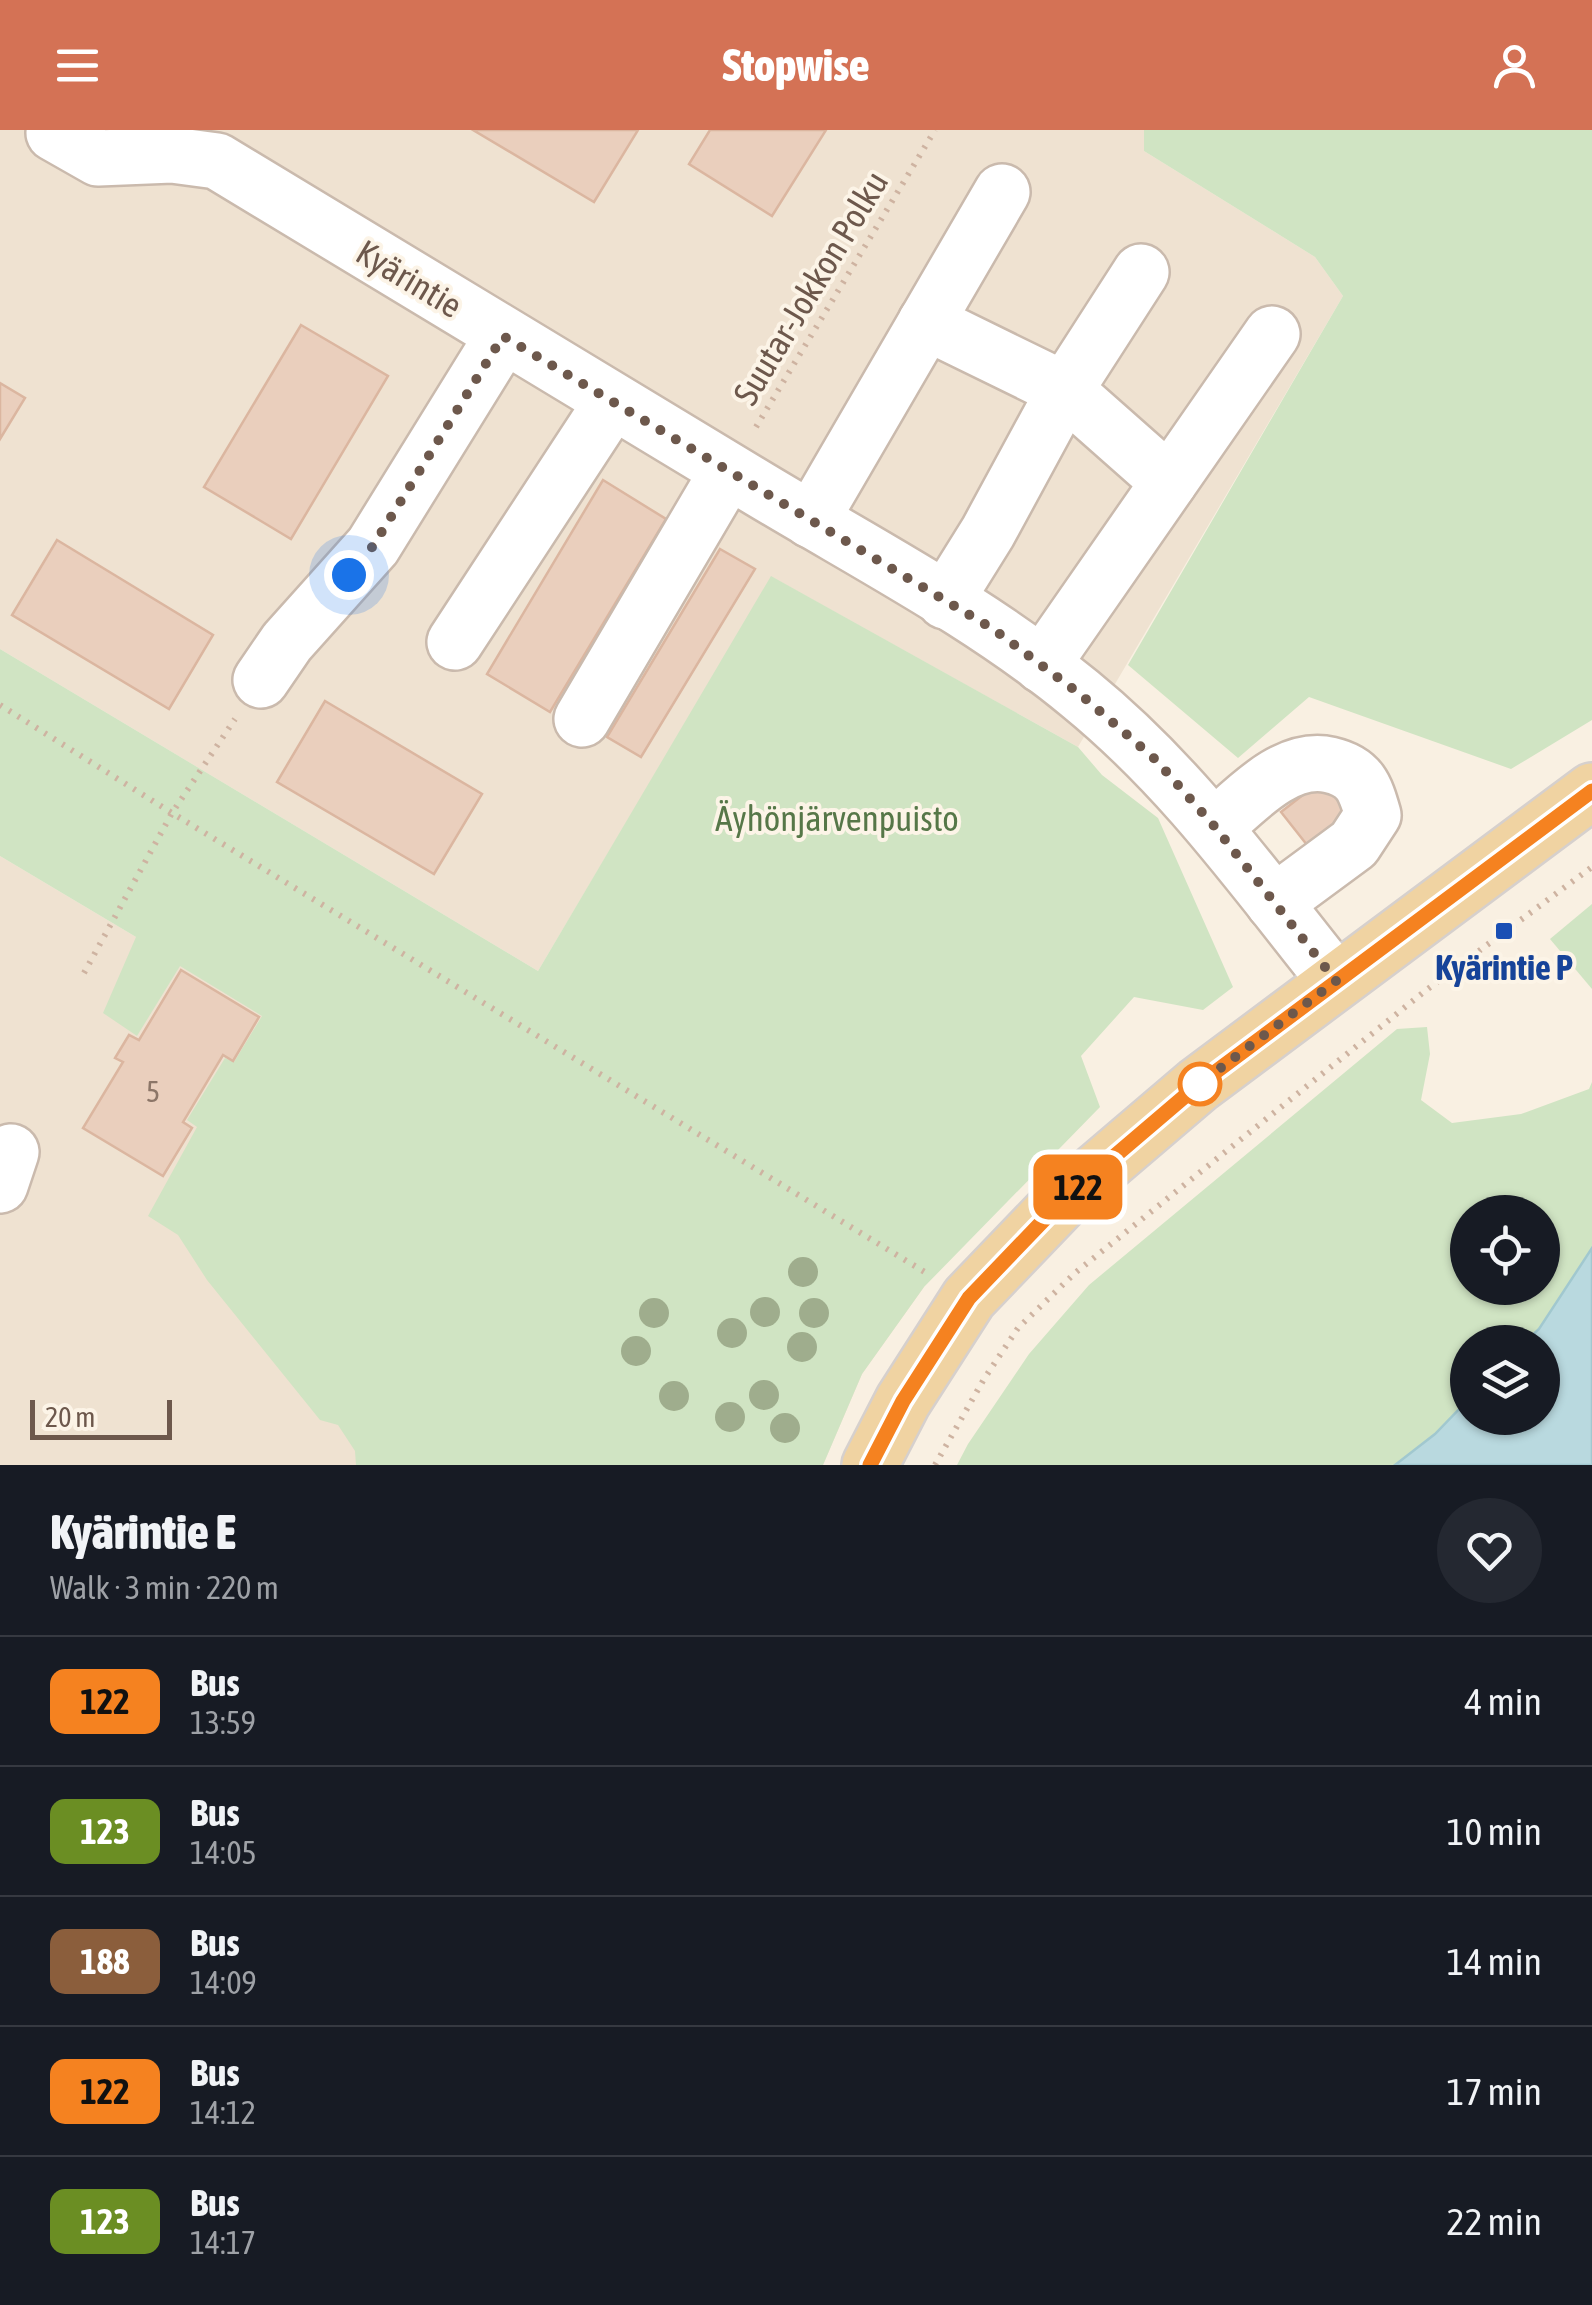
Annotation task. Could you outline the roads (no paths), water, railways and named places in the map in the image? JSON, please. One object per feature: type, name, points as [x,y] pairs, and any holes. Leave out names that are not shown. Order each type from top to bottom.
[{"type":"main road","points":[[870,1465],[903,1401],[969,1298],[1062,1201],[1198,1085],[1592,791]]},
{"type":"street","name":"Kyärintie","points":[[54,133],[98,158],[172,155],[217,161],[993,629],[1080,694],[1156,760],[1215,827],[1336,981]]},
{"type":"street","points":[[811,520],[1002,192]]},
{"type":"street","points":[[945,601],[988,532],[1065,390],[1140,272]]},
{"type":"street","points":[[926,322],[1065,390],[1170,482]]},
{"type":"street","points":[[1042,665],[1272,334]]},
{"type":"street","points":[[261,680],[287,642],[373,546],[503,336]]},
{"type":"street","points":[[456,642],[612,402]]},
{"type":"street","points":[[582,719],[728,471]]},
{"type":"street","points":[[1215,827],[1282,772],[1316,762],[1347,768],[1366,789],[1373,815],[1354,844],[1274,903]]},
{"type":"water","points":[[1592,1248],[1592,1465],[1395,1465],[1450,1419],[1450,1435],[1560,1435],[1560,1325],[1542,1325],[1555,1305],[1560,1305],[1560,1297]]},
{"type":"place","name":"Kyärintie P","points":[[1504,931]]},
{"type":"park label","name":"Äyhönjärvenpuisto","points":[[837,819]]}]
